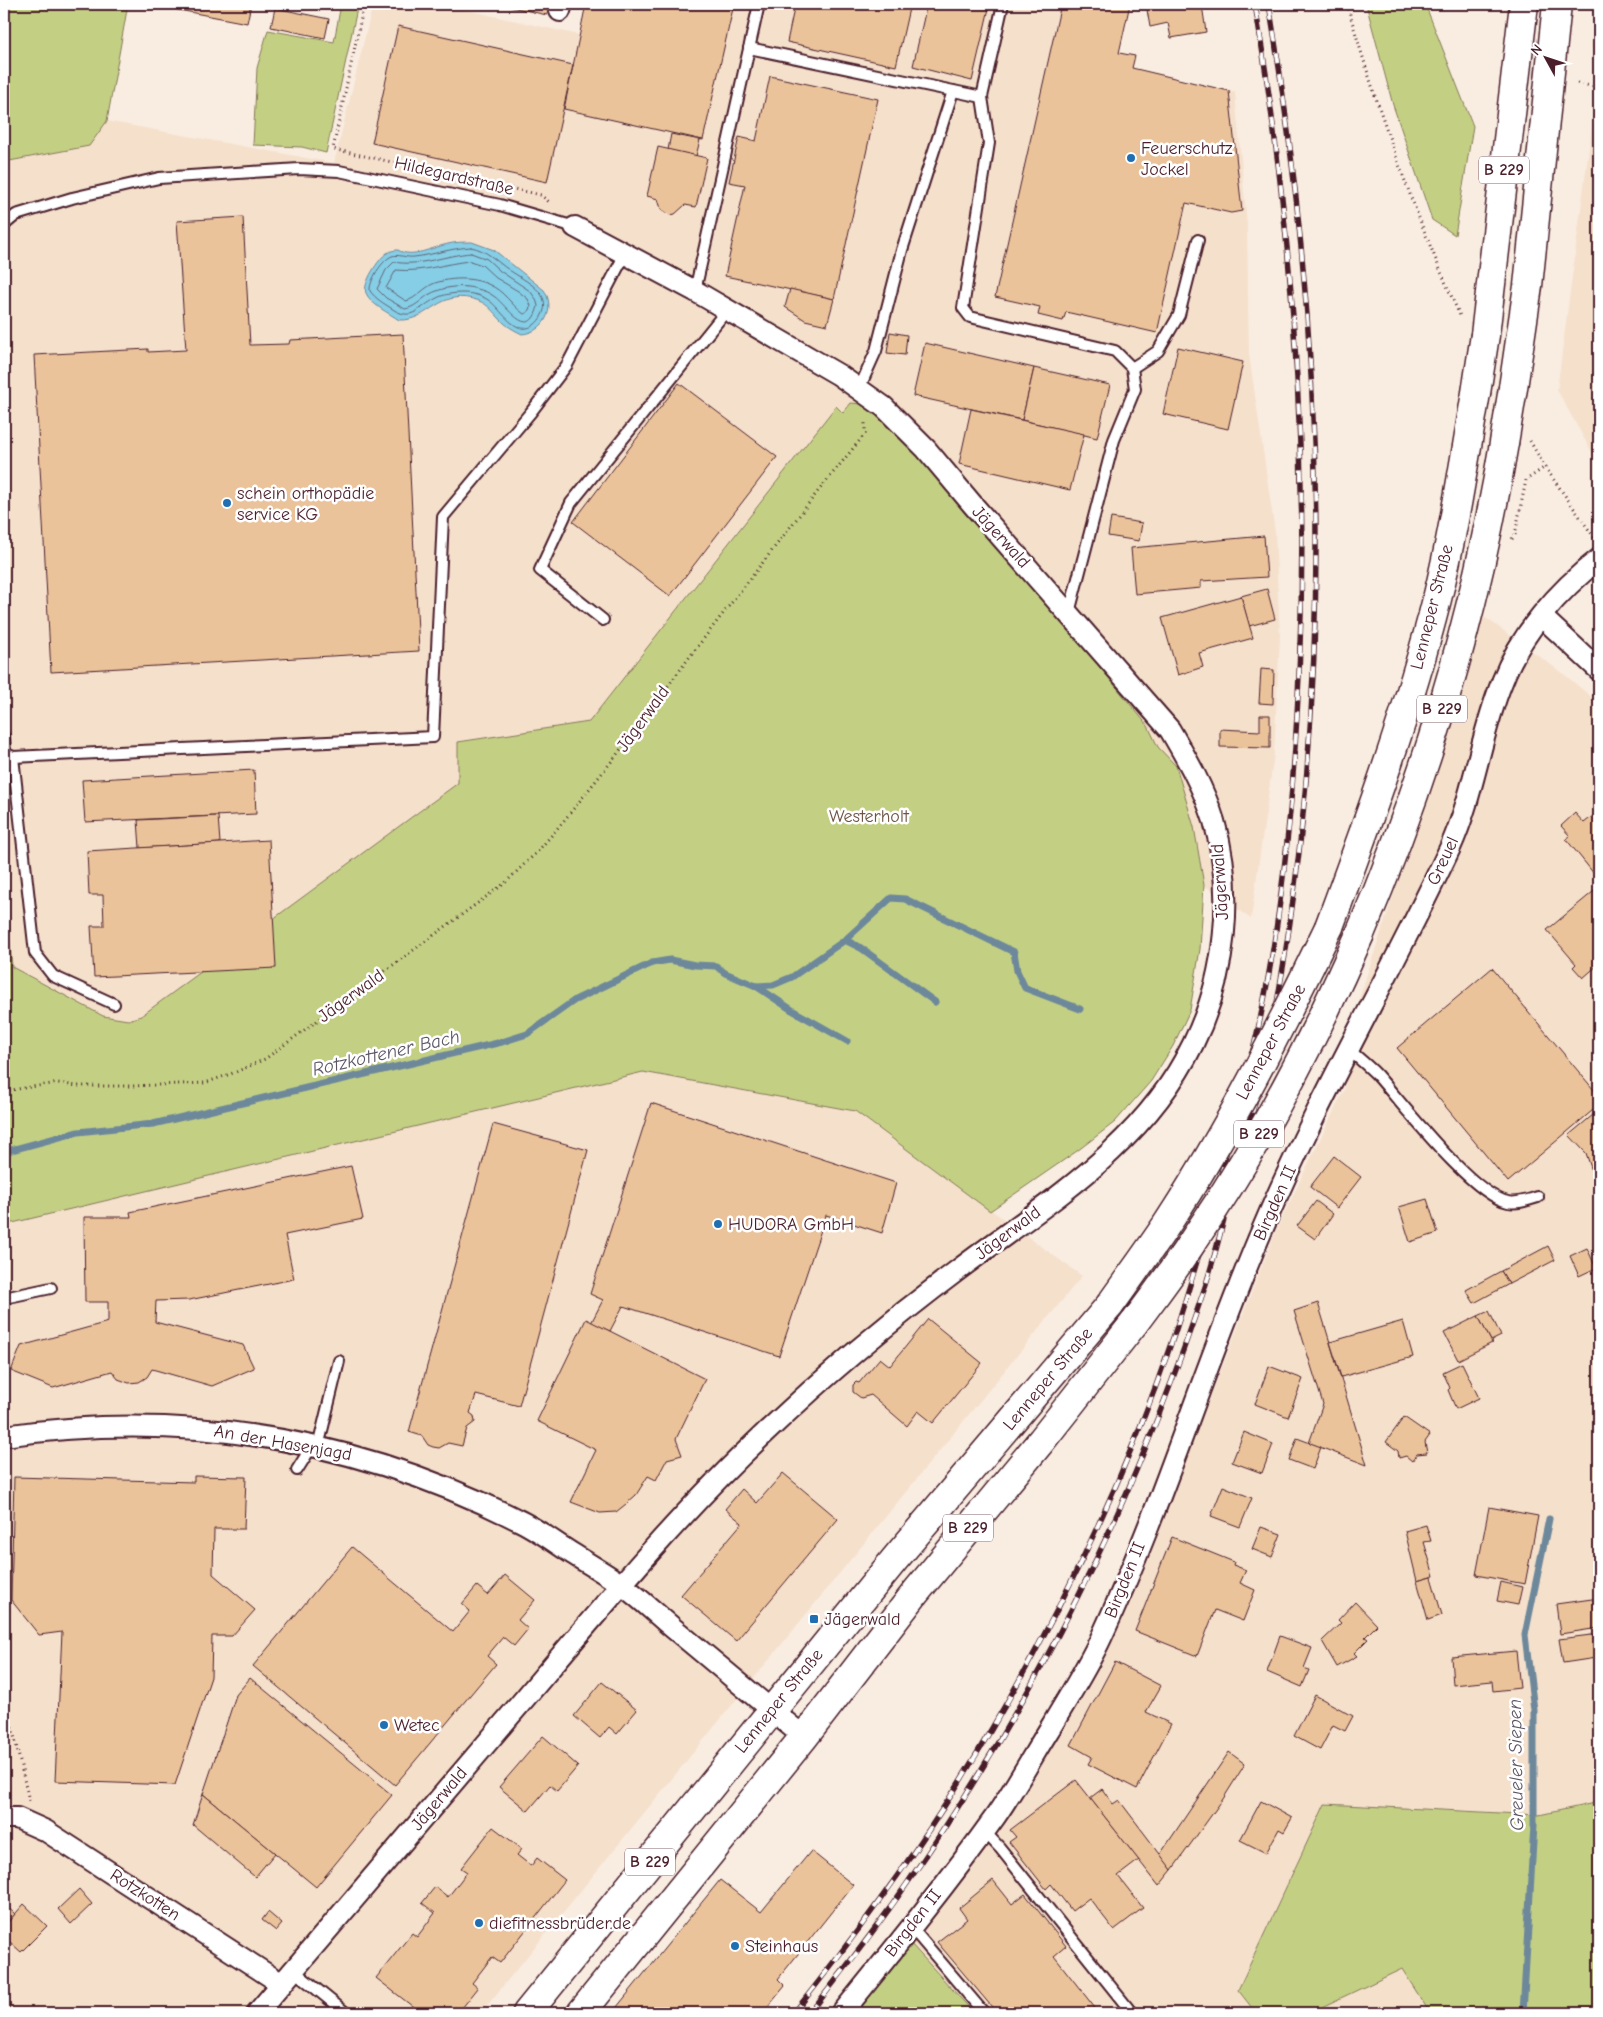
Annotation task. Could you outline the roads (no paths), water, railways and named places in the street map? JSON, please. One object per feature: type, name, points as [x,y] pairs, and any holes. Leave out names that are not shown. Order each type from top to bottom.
[{"type":"main road","name":"Lenneper Straße","points":[[527,2013],[889,1566],[1110,1305],[1167,1224],[1226,1127],[1282,1024],[1329,927],[1371,816],[1404,712],[1436,600],[1458,500],[1485,335],[1524,4]]},
{"type":"main road","name":"Lenneper Straße","points":[[581,2013],[804,1736],[916,1592],[1042,1440],[1135,1322],[1194,1241],[1244,1159],[1310,1040],[1360,934],[1412,801],[1450,684],[1486,542],[1504,443],[1528,286],[1557,4]]},
{"type":"street","points":[[575,227],[695,291],[839,375],[862,391]]},
{"type":"street","name":"Jägerwald","points":[[257,2013],[622,1585],[692,1506],[761,1436],[835,1368],[901,1313],[1105,1158],[1140,1123],[1172,1083],[1194,1043],[1211,1002],[1222,956],[1226,906],[1215,824],[1190,763],[1170,730],[916,437],[896,417],[862,391]]},
{"type":"street","name":"Greuel","points":[[1322,1098],[1420,909],[1452,842],[1463,816],[1500,685],[1517,652],[1542,616],[1580,574],[1599,560]]},
{"type":"street","points":[[1542,616],[1599,670]]},
{"type":"street","name":"Birgden II","points":[[842,2013],[996,1816],[1092,1656],[1159,1497],[1260,1233],[1322,1098]]},
{"type":"street","name":"An der Hasenjagd","points":[[4,1436],[90,1426],[149,1426],[208,1430],[315,1446],[358,1456],[468,1496],[518,1520],[622,1585]]},
{"type":"street","points":[[622,1585],[804,1736]]},
{"type":"street","name":"Rotzkotten","points":[[11,1818],[46,1831],[287,1977]]},
{"type":"lane","points":[[695,291],[759,4]]},
{"type":"lane","points":[[1003,4],[982,97],[990,143],[963,308],[970,317],[1115,351],[1132,368],[1135,389],[1114,440],[1069,613]]},
{"type":"lane","points":[[749,48],[982,97]]},
{"type":"lane","points":[[862,391],[876,350],[905,241],[953,91]]},
{"type":"lane","points":[[4,225],[16,215],[72,198],[159,178],[299,169],[348,173],[500,205],[575,227]]},
{"type":"lane","points":[[1132,368],[1158,351],[1179,315],[1198,240]]},
{"type":"lane","points":[[4,737],[5,753],[14,757],[433,737],[443,516],[532,412],[567,365],[626,254]]},
{"type":"lane","points":[[603,620],[540,570],[570,503],[727,310]]},
{"type":"lane","points":[[14,757],[35,953],[53,976],[114,1004]]},
{"type":"lane","points":[[1347,1048],[1374,1073],[1441,1149],[1493,1196],[1506,1202],[1517,1203],[1538,1198]]},
{"type":"lane","points":[[4,1298],[51,1288]]},
{"type":"lane","points":[[297,1470],[315,1446],[339,1361]]},
{"type":"lane","points":[[984,1831],[1000,1848],[1132,2013]]},
{"type":"lane","points":[[911,1927],[984,2013]]},
{"type":"lane","points":[[287,1977],[346,2013]]},
{"type":"water","points":[[472,242],[494,250],[544,290],[549,304],[548,311],[546,318],[537,329],[522,334],[505,324],[486,305],[479,301],[465,298],[454,298],[444,301],[419,316],[399,320],[376,305],[368,297],[365,289],[366,284],[380,260],[389,252],[398,250],[416,253],[451,243]]},
{"type":"waterway","name":"Rotzkottener Bach","points":[[4,1152],[78,1132],[153,1124],[502,1042],[527,1034],[575,1000],[652,963],[670,960],[695,965],[716,966],[725,973],[756,986],[773,985],[792,977],[845,940],[891,898],[905,899],[1014,952],[1017,971],[1025,988],[1080,1009]]},
{"type":"waterway","name":"Rotzkottener Bach","points":[[845,940],[861,948],[935,1002]]},
{"type":"waterway","name":"Rotzkottener Bach","points":[[756,986],[792,1010],[847,1041]]},
{"type":"waterway","name":"Greueler Siepen","points":[[1523,2013],[1534,1825],[1534,1710],[1525,1635],[1549,1519]]},
{"type":"railway","points":[[794,2013],[872,1911],[945,1805],[979,1750],[1044,1636],[1101,1518],[1128,1458],[1152,1397],[1183,1308],[1214,1200],[1258,1028],[1276,931],[1291,803],[1299,675],[1302,506],[1295,338],[1288,255],[1268,87],[1255,4]]},
{"type":"railway","points":[[810,2013],[895,1901],[972,1784],[1034,1681],[1110,1531],[1161,1409],[1206,1284],[1266,1059],[1293,898],[1307,771],[1314,643],[1316,514],[1311,386],[1302,258],[1288,131],[1269,4]]},
{"type":"place","name":"Feuerschutz Jockel","points":[[1131,158]]},
{"type":"place","name":"schein orthopädie service KG","points":[[227,503]]},
{"type":"place","name":"HUDORA GmbH","points":[[718,1224]]},
{"type":"place","name":"Jägerwald","points":[[814,1619]]},
{"type":"place","name":"Wetec","points":[[384,1725]]},
{"type":"place","name":"diefitnessbrüder.de","points":[[479,1923]]},
{"type":"place","name":"Steinhaus","points":[[735,1946]]},
{"type":"park label","name":"Westerholt","points":[[869,816]]}]
